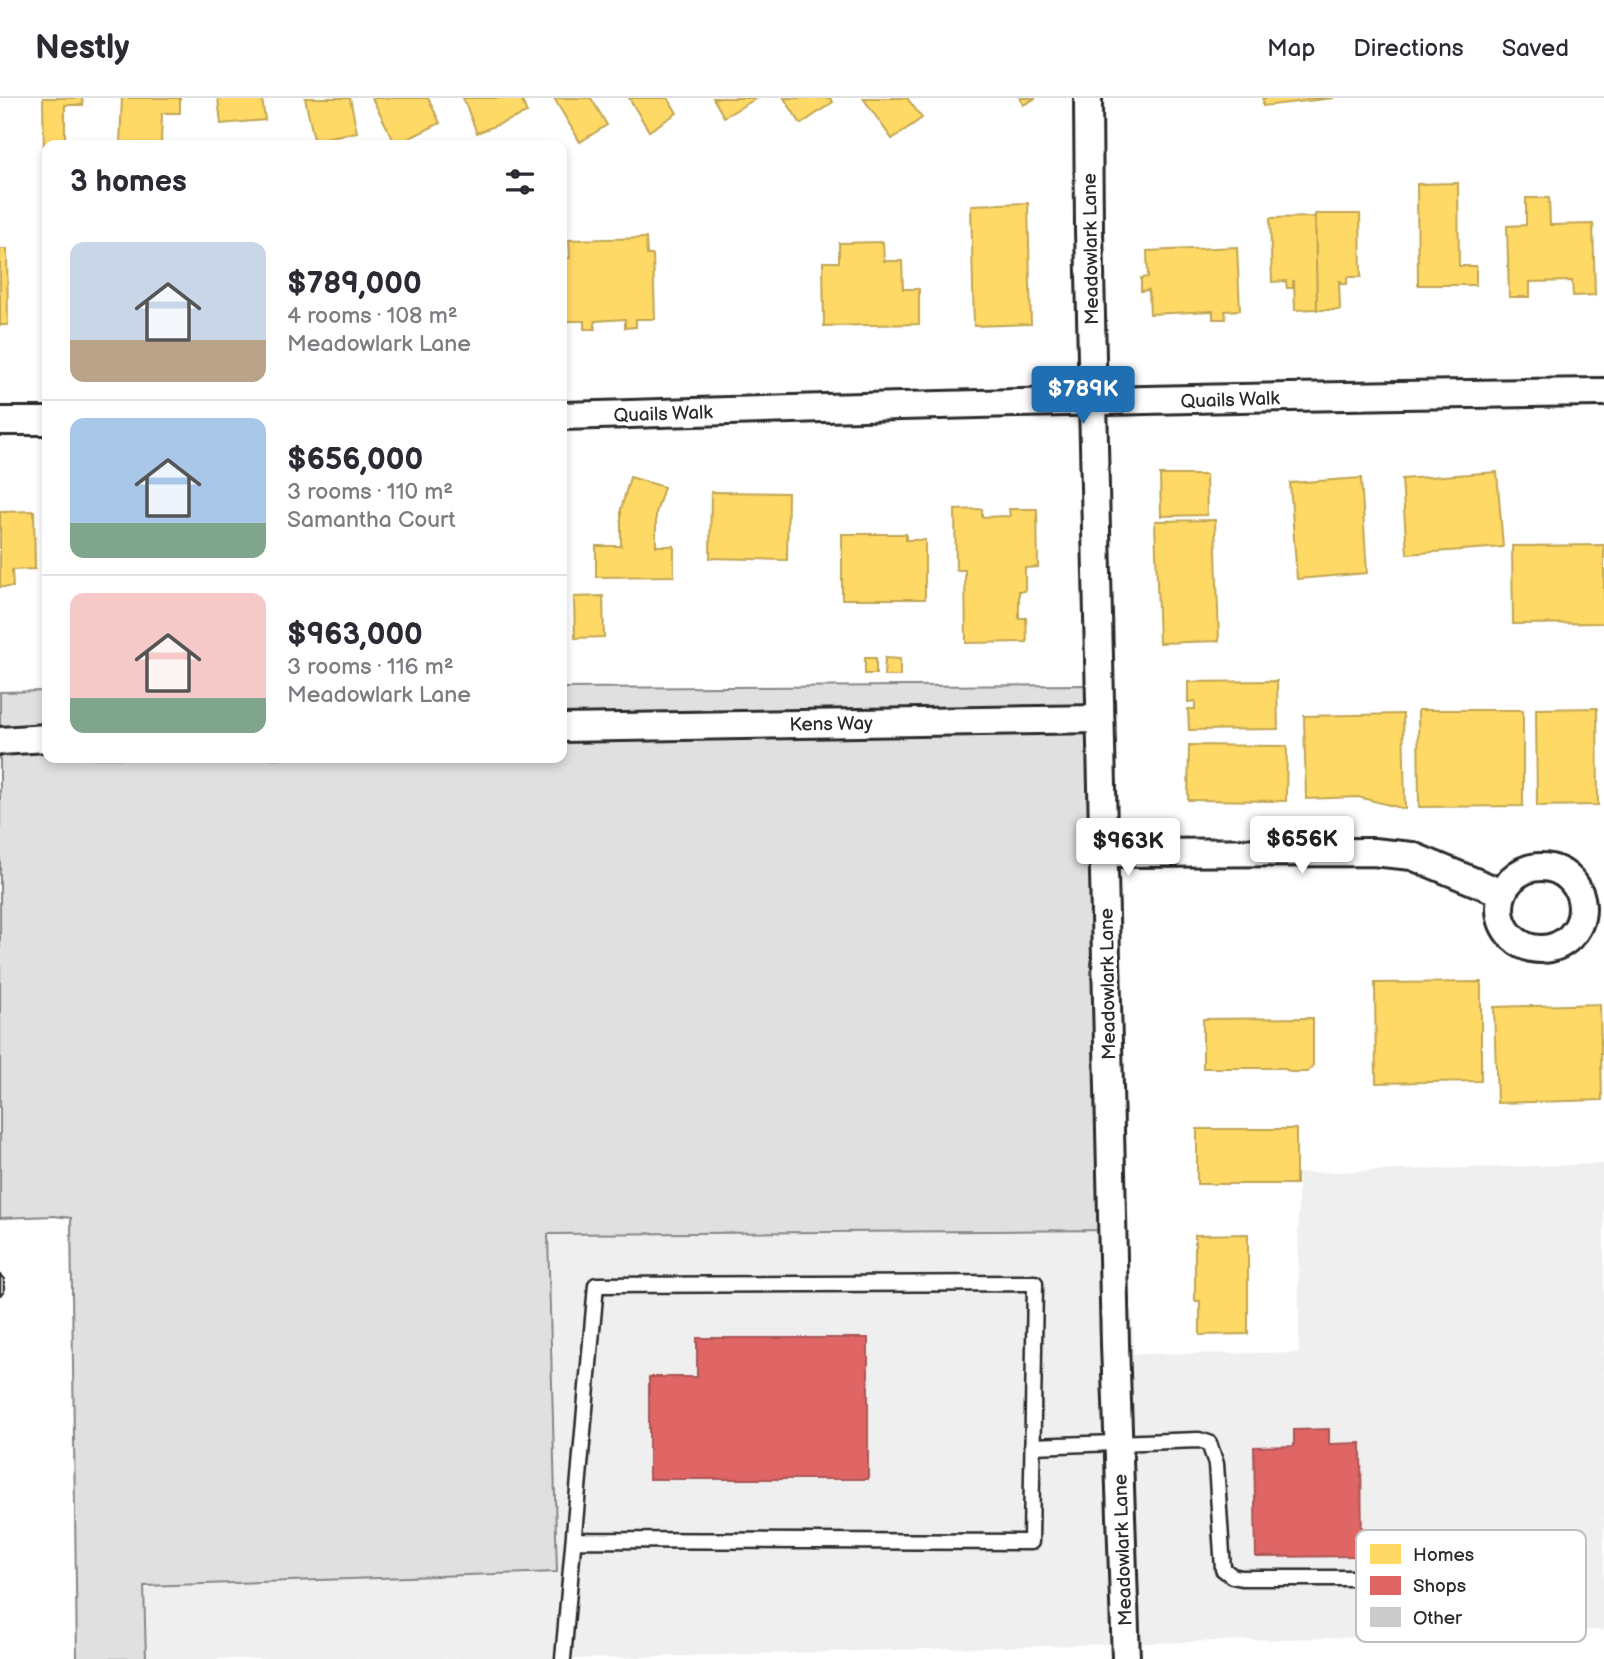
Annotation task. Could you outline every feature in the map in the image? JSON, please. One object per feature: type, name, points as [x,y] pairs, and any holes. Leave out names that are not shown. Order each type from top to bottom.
[{"type":"street","name":"Meadowlark Lane","points":[[1088,98],[1100,719],[1126,1659]]},
{"type":"street","name":"Quails Walk","points":[[567,416],[935,404],[1604,392]]},
{"type":"street","points":[[0,421],[42,421]]},
{"type":"street","name":"Kens Way","points":[[567,728],[1100,719]]},
{"type":"street","points":[[0,741],[42,738]]},
{"type":"street","points":[[1104,853],[1373,852],[1412,856],[1502,893]]},
{"type":"lane","points":[[563,1659],[573,1540],[596,1284],[1035,1283],[1031,1542],[573,1540]]},
{"type":"lane","points":[[1032,1446],[1199,1440],[1209,1443],[1216,1464],[1223,1569],[1232,1576],[1242,1578],[1353,1578]]},
{"type":"shaded area","points":[[1092,685],[1126,1230],[548,1234],[557,1572],[144,1586],[146,1659],[77,1659],[71,1218],[0,1218],[0,692],[42,691],[42,763],[567,763],[567,688]]},
{"type":"shaded area","points":[[1604,1164],[1604,1630],[1586,1631],[1586,1530],[1356,1530],[1356,1637],[580,1659],[146,1659],[143,1586],[557,1572],[548,1234],[1126,1230],[1134,1354],[1299,1353],[1298,1173]]},
{"type":"building: Homes","points":[[43,98],[82,98],[83,105],[65,105],[65,140],[44,140]]},
{"type":"building: Homes","points":[[122,98],[180,98],[180,113],[162,113],[161,140],[120,140]]},
{"type":"building: Homes","points":[[218,98],[262,98],[265,120],[221,124]]},
{"type":"building: Homes","points":[[305,98],[350,98],[357,132],[314,140]]},
{"type":"building: Homes","points":[[372,98],[428,98],[440,123],[406,140],[393,140]]},
{"type":"building: Homes","points":[[463,98],[521,98],[527,113],[477,133]]},
{"type":"building: Homes","points":[[554,98],[591,98],[607,125],[580,142]]},
{"type":"building: Homes","points":[[629,98],[668,98],[677,113],[649,131]]},
{"type":"building: Homes","points":[[713,98],[757,98],[724,117]]},
{"type":"building: Homes","points":[[784,98],[830,98],[833,102],[801,124]]},
{"type":"building: Homes","points":[[863,98],[907,98],[922,118],[892,139]]},
{"type":"building: Homes","points":[[1020,98],[1036,98],[1023,105]]},
{"type":"building: Homes","points":[[1263,98],[1334,98],[1263,106]]},
{"type":"building: Homes","points":[[1458,183],[1459,266],[1476,266],[1476,285],[1418,285],[1417,184]]},
{"type":"building: Homes","points":[[1526,198],[1549,198],[1550,225],[1593,224],[1595,295],[1573,296],[1572,281],[1530,282],[1530,297],[1509,297],[1507,226],[1526,225]]},
{"type":"building: Homes","points":[[1028,203],[1031,324],[974,326],[971,205]]},
{"type":"building: Homes","points":[[1315,214],[1360,214],[1361,277],[1347,277],[1347,284],[1341,284],[1339,281],[1340,310],[1317,310]]},
{"type":"building: Homes","points":[[1315,217],[1317,309],[1295,310],[1294,281],[1293,288],[1287,288],[1286,281],[1272,282],[1270,218]]},
{"type":"building: Homes","points":[[646,238],[647,255],[653,255],[655,319],[636,319],[636,327],[625,328],[625,319],[595,321],[595,329],[584,329],[584,321],[567,321],[569,240]]},
{"type":"building: Homes","points":[[883,242],[884,261],[902,261],[903,289],[919,289],[919,324],[824,326],[823,262],[839,262],[839,243]]},
{"type":"building: Homes","points":[[1237,247],[1240,310],[1225,311],[1226,319],[1213,319],[1213,311],[1150,314],[1149,290],[1141,291],[1141,278],[1148,277],[1147,251]]},
{"type":"building: Homes","points":[[0,249],[7,249],[8,325],[0,325]]},
{"type":"building: Homes","points":[[1497,472],[1503,547],[1407,554],[1402,479]]},
{"type":"building: Homes","points":[[1160,475],[1206,475],[1207,515],[1161,516]]},
{"type":"building: Homes","points":[[630,477],[664,487],[656,513],[656,546],[674,546],[674,576],[596,577],[596,546],[621,546],[621,509]]},
{"type":"building: Homes","points":[[1361,478],[1367,573],[1297,579],[1290,483]]},
{"type":"building: Homes","points":[[711,492],[788,493],[787,560],[710,558]]},
{"type":"building: Homes","points":[[982,509],[982,517],[1010,516],[1009,509],[1037,509],[1038,567],[1025,568],[1025,591],[1019,591],[1019,618],[1026,618],[1027,642],[966,643],[965,570],[956,570],[955,510]]},
{"type":"building: Homes","points":[[34,511],[35,569],[12,570],[13,587],[0,587],[0,512]]},
{"type":"building: Homes","points":[[1215,520],[1219,641],[1159,643],[1155,521]]},
{"type":"building: Homes","points":[[842,534],[906,534],[906,540],[925,540],[925,599],[842,599]]},
{"type":"building: Homes","points":[[1604,545],[1604,623],[1513,624],[1512,546]]},
{"type":"building: Homes","points":[[603,596],[604,637],[575,638],[574,597]]},
{"type":"building: Homes","points":[[865,658],[876,658],[876,674],[865,674]]},
{"type":"building: Homes","points":[[885,658],[900,659],[900,676],[884,676]]},
{"type":"building: Homes","points":[[1277,681],[1278,729],[1189,730],[1188,709],[1195,709],[1195,701],[1188,702],[1188,682]]},
{"type":"building: Homes","points":[[1597,708],[1598,805],[1537,806],[1536,709]]},
{"type":"building: Homes","points":[[1418,710],[1523,710],[1523,806],[1419,807]]},
{"type":"building: Homes","points":[[1403,714],[1405,809],[1358,797],[1306,799],[1304,716]]},
{"type":"building: Homes","points":[[1189,745],[1287,746],[1286,801],[1188,800]]},
{"type":"building: Homes","points":[[1481,982],[1481,1081],[1376,1083],[1375,983]]},
{"type":"building: Homes","points":[[1600,1004],[1602,1100],[1497,1103],[1494,1007]]},
{"type":"building: Homes","points":[[1313,1018],[1313,1065],[1308,1072],[1291,1072],[1283,1068],[1203,1068],[1203,1019]]},
{"type":"building: Homes","points":[[1197,1129],[1296,1129],[1296,1184],[1197,1184]]},
{"type":"building: Homes","points":[[1248,1234],[1248,1334],[1200,1335],[1200,1301],[1195,1301],[1195,1235]]},
{"type":"building: Shops","points":[[697,1338],[868,1338],[868,1479],[649,1479],[649,1377],[697,1377]]},
{"type":"building: Shops","points":[[1329,1429],[1329,1444],[1361,1443],[1362,1530],[1356,1530],[1356,1556],[1256,1557],[1254,1447],[1294,1446],[1294,1430]]},
{"type":"building: Other","points":[[0,1275],[4,1279],[4,1292],[0,1295]]}]
